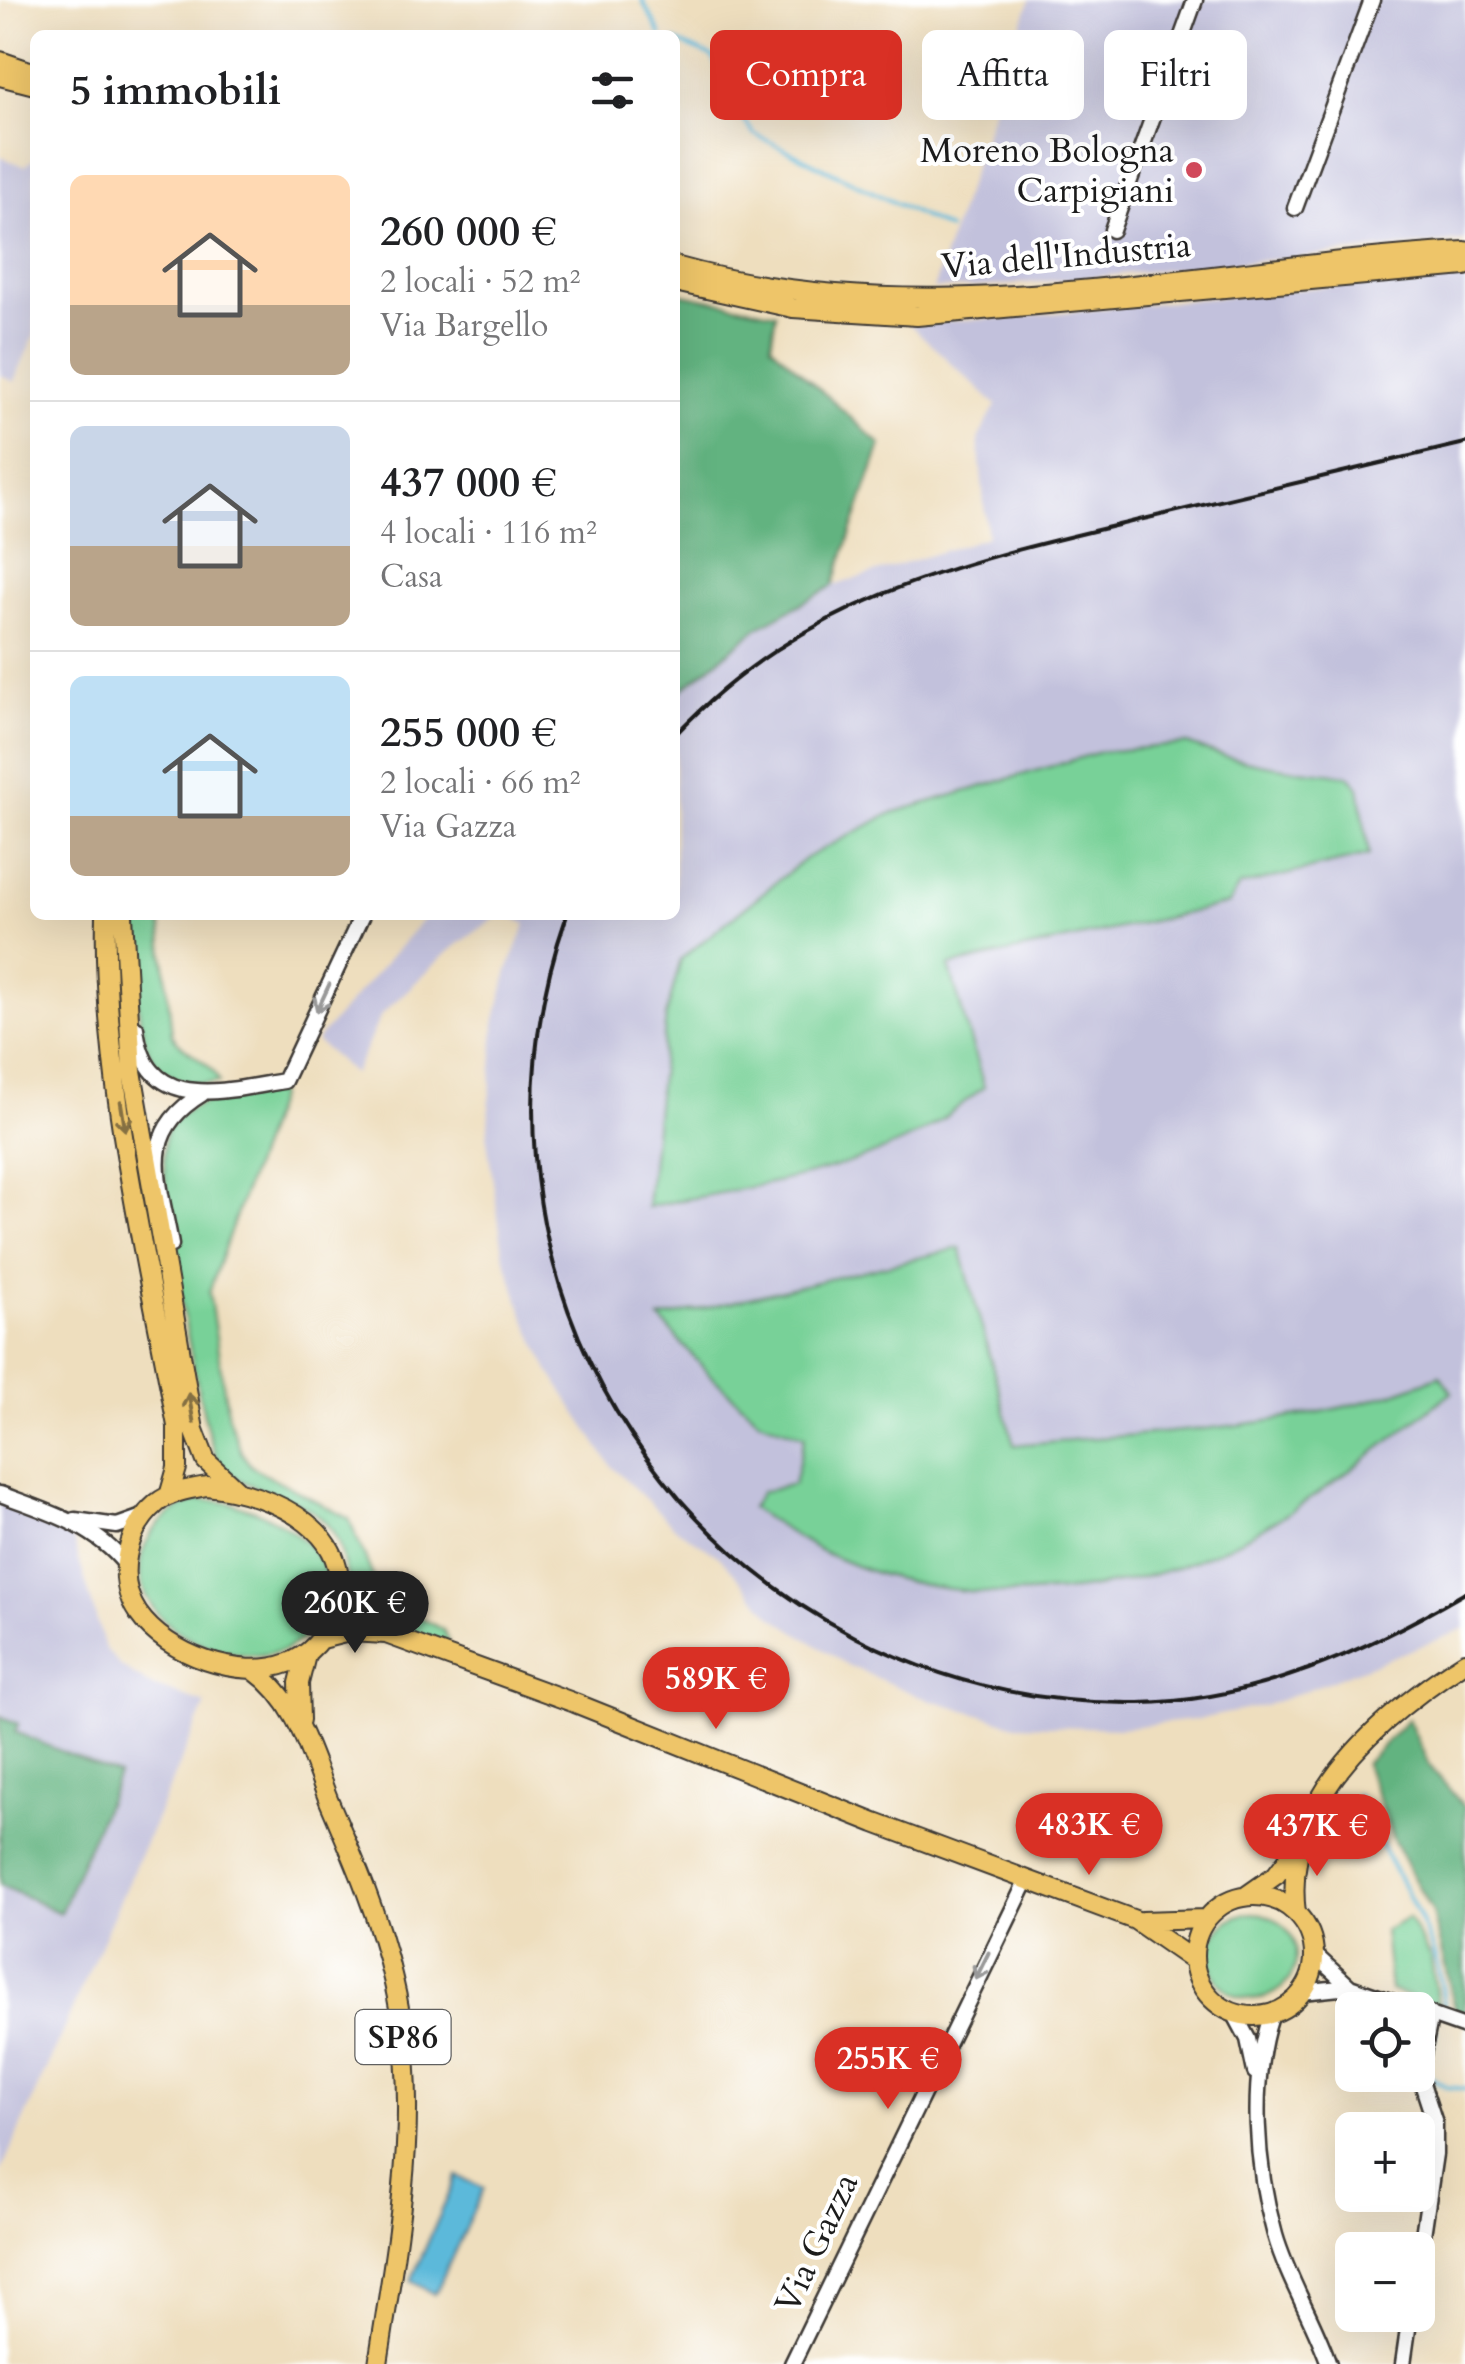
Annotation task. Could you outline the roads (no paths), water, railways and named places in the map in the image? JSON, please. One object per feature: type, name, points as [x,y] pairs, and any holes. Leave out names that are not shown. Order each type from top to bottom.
[{"type":"main road","points":[[0,60],[30,72]]},
{"type":"main road","points":[[0,76],[30,83]]},
{"type":"main road","name":"Via dell'Industria","points":[[680,267],[795,293],[920,301],[1456,252]]},
{"type":"main road","name":"Via dell'Industria","points":[[680,283],[793,308],[917,316],[1465,266]]},
{"type":"main road","points":[[106,920],[116,1068],[177,1426],[176,1468],[169,1496]]},
{"type":"main road","points":[[124,920],[132,1070],[200,1447],[215,1473],[236,1489],[306,1519],[327,1542],[340,1582],[386,1634]]},
{"type":"main road","points":[[236,1489],[207,1486],[169,1496],[145,1516],[126,1565],[130,1598],[155,1631],[196,1656],[256,1671],[306,1655],[332,1619],[340,1582]]},
{"type":"main road","points":[[320,1639],[349,1632],[386,1634],[1135,1920],[1194,1961]]},
{"type":"main road","name":"SP86","points":[[300,1726],[298,1683],[306,1655]]},
{"type":"main road","points":[[1246,1896],[1273,1899],[1296,1913],[1309,1932],[1314,1954],[1302,1992],[1272,2014],[1234,2013],[1206,1993],[1194,1961],[1196,1939],[1206,1919],[1224,1904],[1246,1896],[1276,1875],[1300,1843],[1324,1792],[1358,1747],[1404,1704],[1465,1662]]},
{"type":"main road","name":"SP86","points":[[256,1671],[278,1690],[300,1726],[369,1896],[401,2021],[407,2081],[406,2174],[378,2364]]},
{"type":"main road","points":[[1296,1913],[1294,1872],[1300,1843]]},
{"type":"main road","points":[[1135,1920],[1206,1919]]},
{"type":"street","points":[[1112,230],[1195,0]]},
{"type":"street","points":[[1295,208],[1372,0]]},
{"type":"street","points":[[1456,252],[1465,243]]},
{"type":"street","points":[[126,920],[132,940],[142,1055],[164,1082],[202,1094]]},
{"type":"street","points":[[168,1280],[173,1260],[157,1160],[158,1142],[177,1110],[202,1094],[284,1081],[360,920]]},
{"type":"street","points":[[0,1494],[64,1518],[110,1545],[126,1565]]},
{"type":"street","points":[[64,1518],[116,1526],[145,1516]]},
{"type":"street","name":"Via Gazza","points":[[792,2364],[1027,1880]]},
{"type":"street","points":[[1314,1954],[1350,1986],[1367,1992]]},
{"type":"street","points":[[1302,1992],[1350,1986]]},
{"type":"street","points":[[1234,2013],[1248,2039],[1258,2087],[1263,2179],[1276,2236],[1329,2364]]},
{"type":"street","points":[[1258,2087],[1264,2037],[1272,2014]]},
{"type":"street","points":[[1435,2016],[1465,2027]]},
{"type":"street","points":[[1423,2232],[1435,2122],[1425,2092]]},
{"type":"street","points":[[1403,2364],[1408,2332]]},
{"type":"water","points":[[457,2176],[484,2188],[435,2294],[411,2281]]},
{"type":"waterway","points":[[642,0],[658,30]]},
{"type":"waterway","points":[[680,43],[713,57],[734,107],[754,134],[948,229]]},
{"type":"waterway","points":[[1357,1795],[1432,1947],[1444,2003]]},
{"type":"waterway","points":[[1435,2080],[1447,2087],[1465,2089]]},
{"type":"railway","points":[[680,730],[726,687],[780,648],[836,616],[954,568],[1465,443]]},
{"type":"railway","points":[[566,920],[535,1061],[541,1204],[579,1338],[647,1458],[741,1560],[857,1638],[991,1687],[1139,1703],[1225,1693],[1309,1669],[1389,1634],[1465,1593]]},
{"type":"place","name":"Moreno Bologna Carpigiani","points":[[1194,170]]}]
